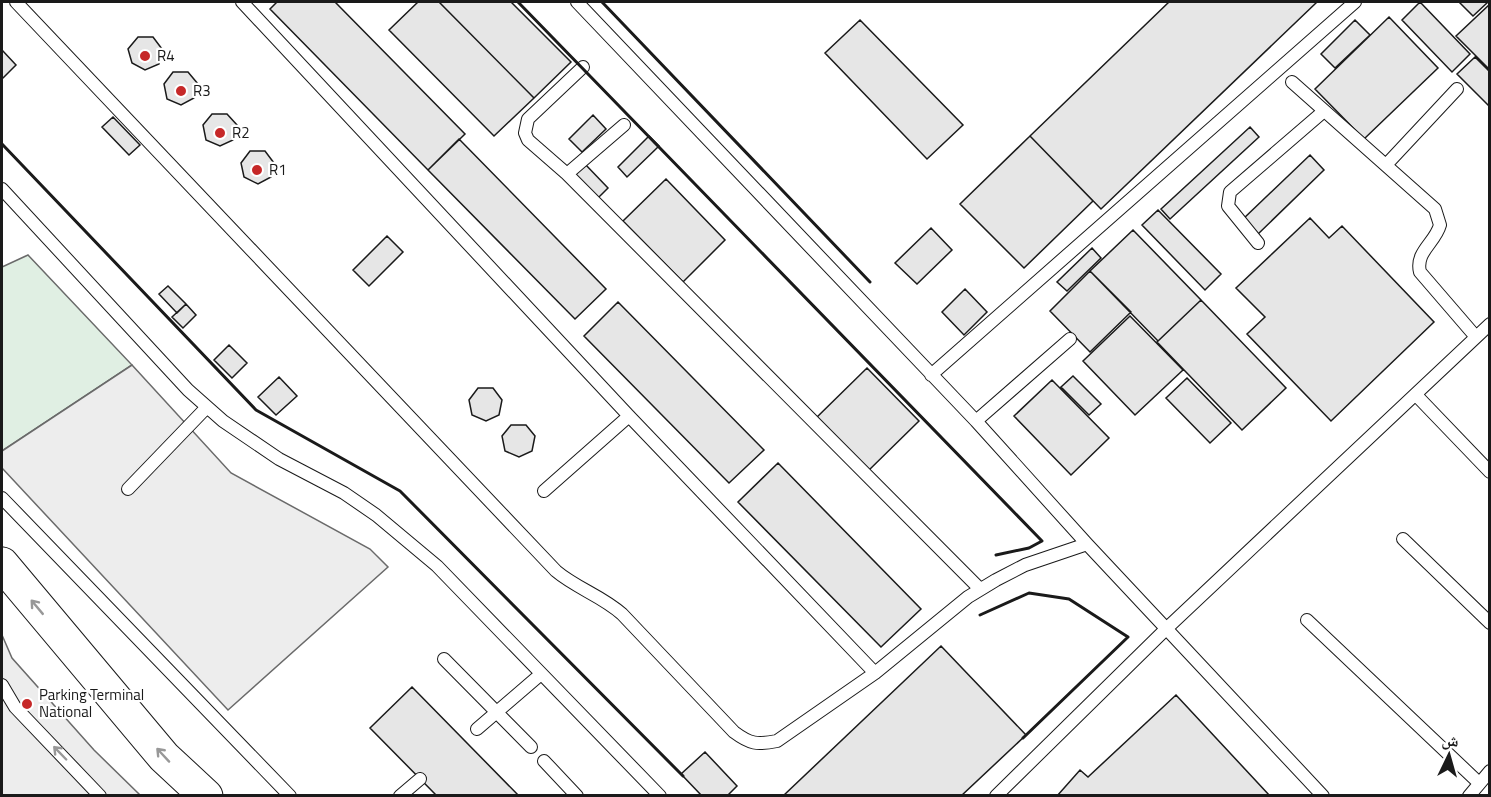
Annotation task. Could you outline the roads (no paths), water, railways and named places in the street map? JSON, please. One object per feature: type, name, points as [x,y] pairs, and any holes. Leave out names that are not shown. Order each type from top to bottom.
[{"type":"street","points":[[2,564],[159,752],[206,795]]},
{"type":"lane","points":[[16,2],[556,571],[566,579],[600,597],[622,614],[734,732],[746,741],[762,744],[777,741],[875,673],[980,590],[1025,565],[1087,544]]},
{"type":"lane","points":[[243,2],[629,416],[875,673]]},
{"type":"lane","points":[[577,2],[976,421],[1087,544],[1323,795]]},
{"type":"lane","points":[[931,375],[1355,2]]},
{"type":"lane","points":[[583,67],[528,119],[526,126],[528,140],[567,174],[980,590]]},
{"type":"lane","points":[[1292,82],[1435,209],[1440,225],[1435,238],[1422,253],[1420,272],[1476,337]]},
{"type":"lane","points":[[1386,165],[1457,89]]},
{"type":"lane","points":[[1258,243],[1228,206],[1230,192],[1324,111]]},
{"type":"lane","points":[[567,174],[624,125]]},
{"type":"lane","points":[[2,191],[188,390],[250,441],[344,493],[408,539],[660,795]]},
{"type":"lane","points":[[996,795],[1166,629],[1489,327]]},
{"type":"lane","points":[[976,421],[1070,339]]},
{"type":"lane","points":[[1416,395],[1490,472]]},
{"type":"lane","points":[[128,489],[207,407]]},
{"type":"lane","points":[[544,491],[629,416]]},
{"type":"lane","points":[[2,498],[290,795]]},
{"type":"lane","points":[[1402,539],[1490,623]]},
{"type":"lane","points":[[1307,620],[1479,783]]},
{"type":"lane","points":[[444,659],[531,747]]},
{"type":"lane","points":[[477,729],[542,674]]},
{"type":"lane","points":[[2,685],[15,707],[100,795]]},
{"type":"lane","points":[[544,761],[577,795]]},
{"type":"lane","points":[[1469,795],[1490,771]]},
{"type":"lane","points":[[400,795],[420,779]]},
{"type":"place","name":"R4","points":[[145,56]]},
{"type":"place","name":"R3","points":[[181,91]]},
{"type":"place","name":"R2","points":[[220,133]]},
{"type":"place","name":"R1","points":[[257,170]]},
{"type":"place","name":"Parking Terminal National","points":[[27,704]]}]
